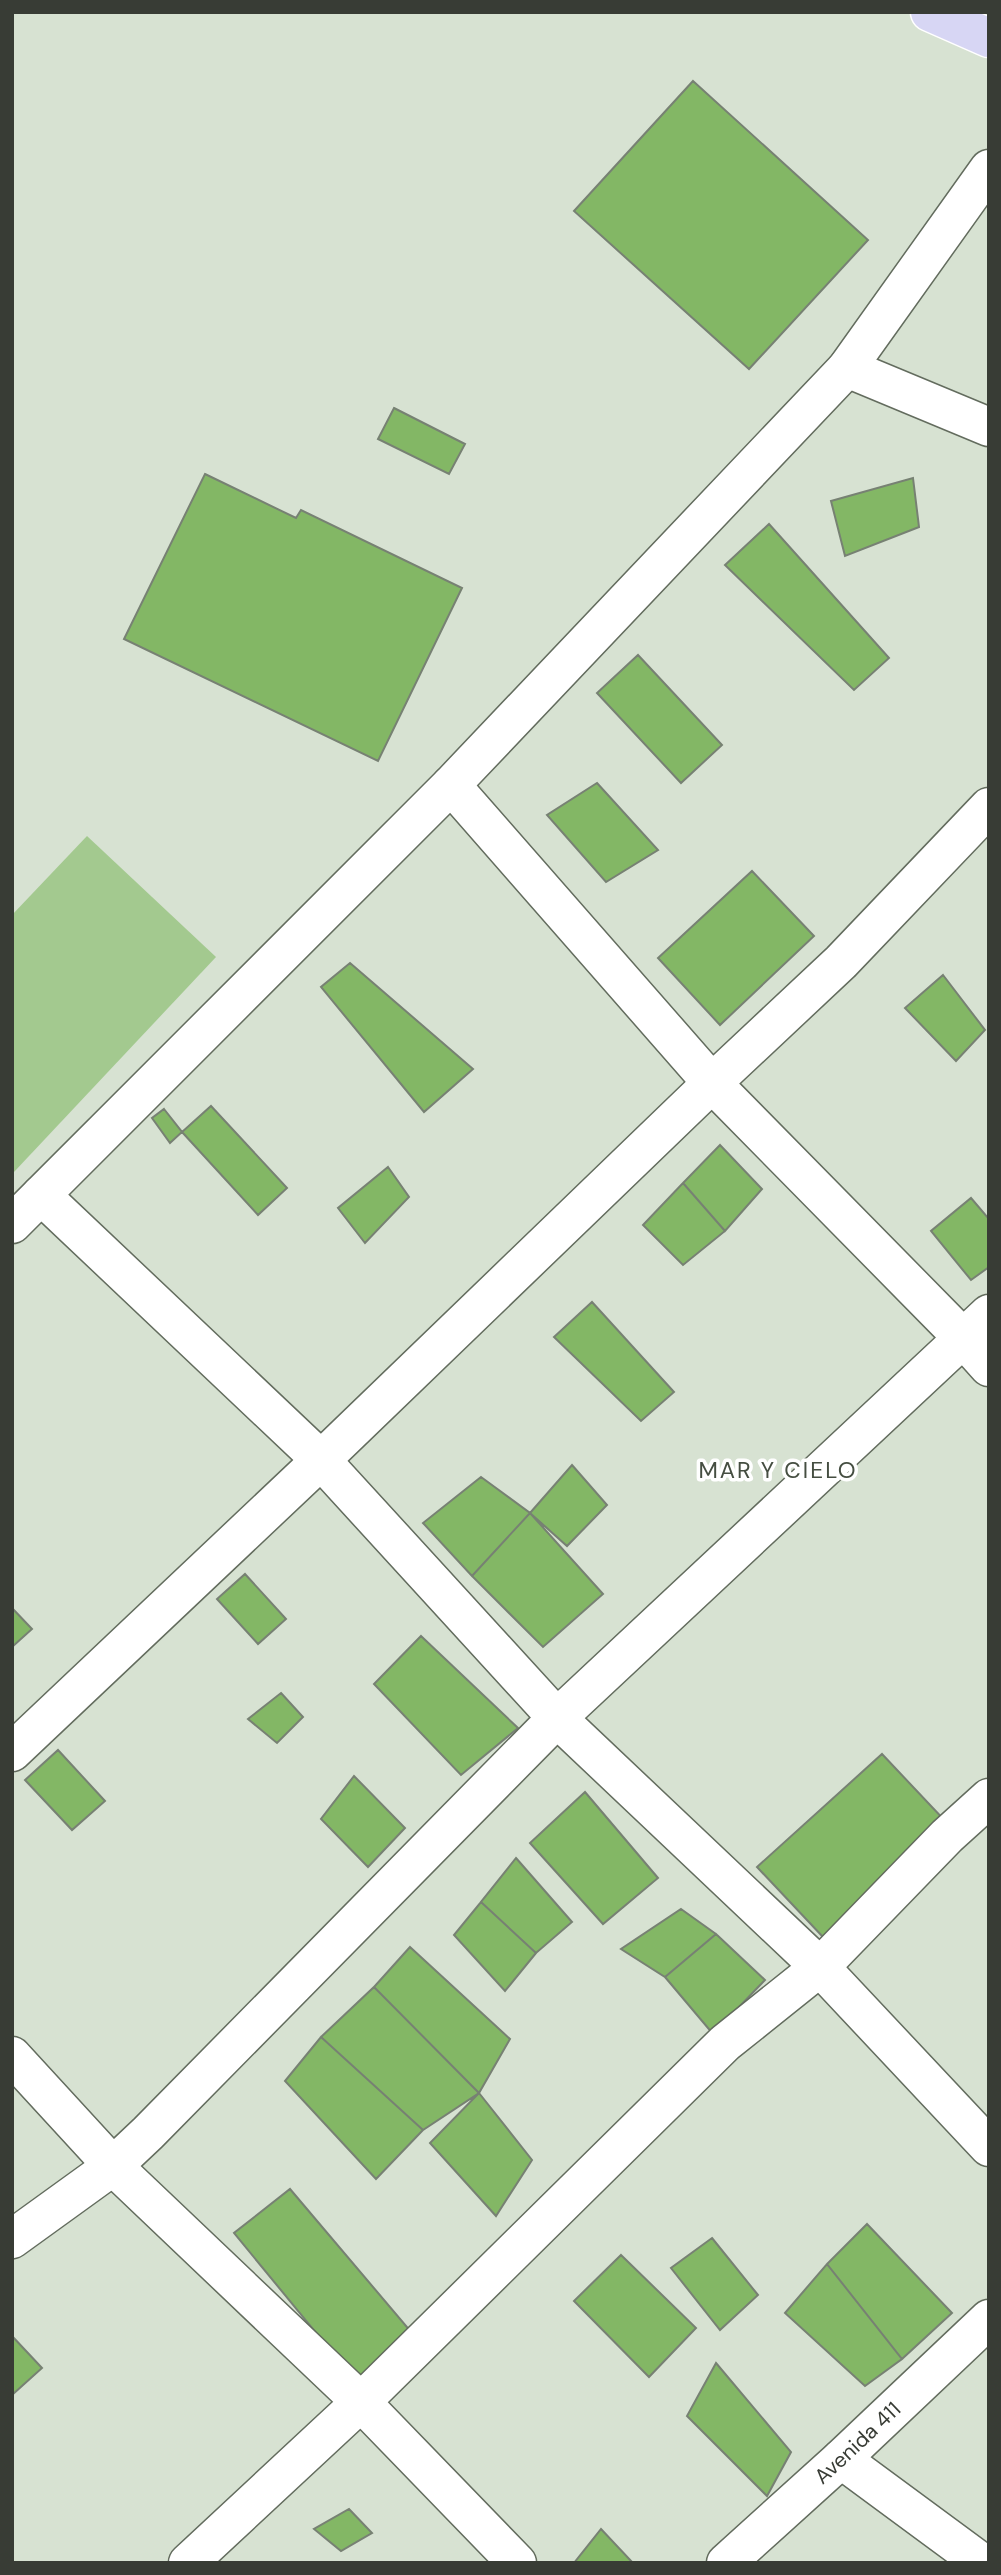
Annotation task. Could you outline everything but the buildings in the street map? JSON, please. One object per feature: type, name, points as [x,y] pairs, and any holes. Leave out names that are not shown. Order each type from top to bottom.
[{"type":"main road","points":[[930,12],[989,38]]},
{"type":"street","points":[[12,1224],[450,785],[846,368],[989,169]]},
{"type":"street","points":[[846,368],[989,428]]},
{"type":"street","points":[[450,785],[712,1083],[976,1326],[989,1367]]},
{"type":"street","points":[[12,1752],[841,962],[989,807]]},
{"type":"street","points":[[41,1195],[321,1460],[557,1718],[820,1967],[989,2147]]},
{"type":"street","points":[[12,2239],[113,2166],[557,1718],[976,1326]]},
{"type":"street","points":[[188,2563],[361,2402],[725,2043],[820,1967],[947,1836],[989,1798]]},
{"type":"street","points":[[12,2056],[113,2166],[361,2402],[517,2563]]},
{"type":"street","name":"Avenida 411","points":[[726,2563],[989,2319]]},
{"type":"street","points":[[841,2459],[982,2563]]},
{"type":"green space","points":[[87,836],[216,957],[14,1172],[12,915]]},
{"type":"district","name":"MAR Y CIELO","points":[[778,1470]]}]
